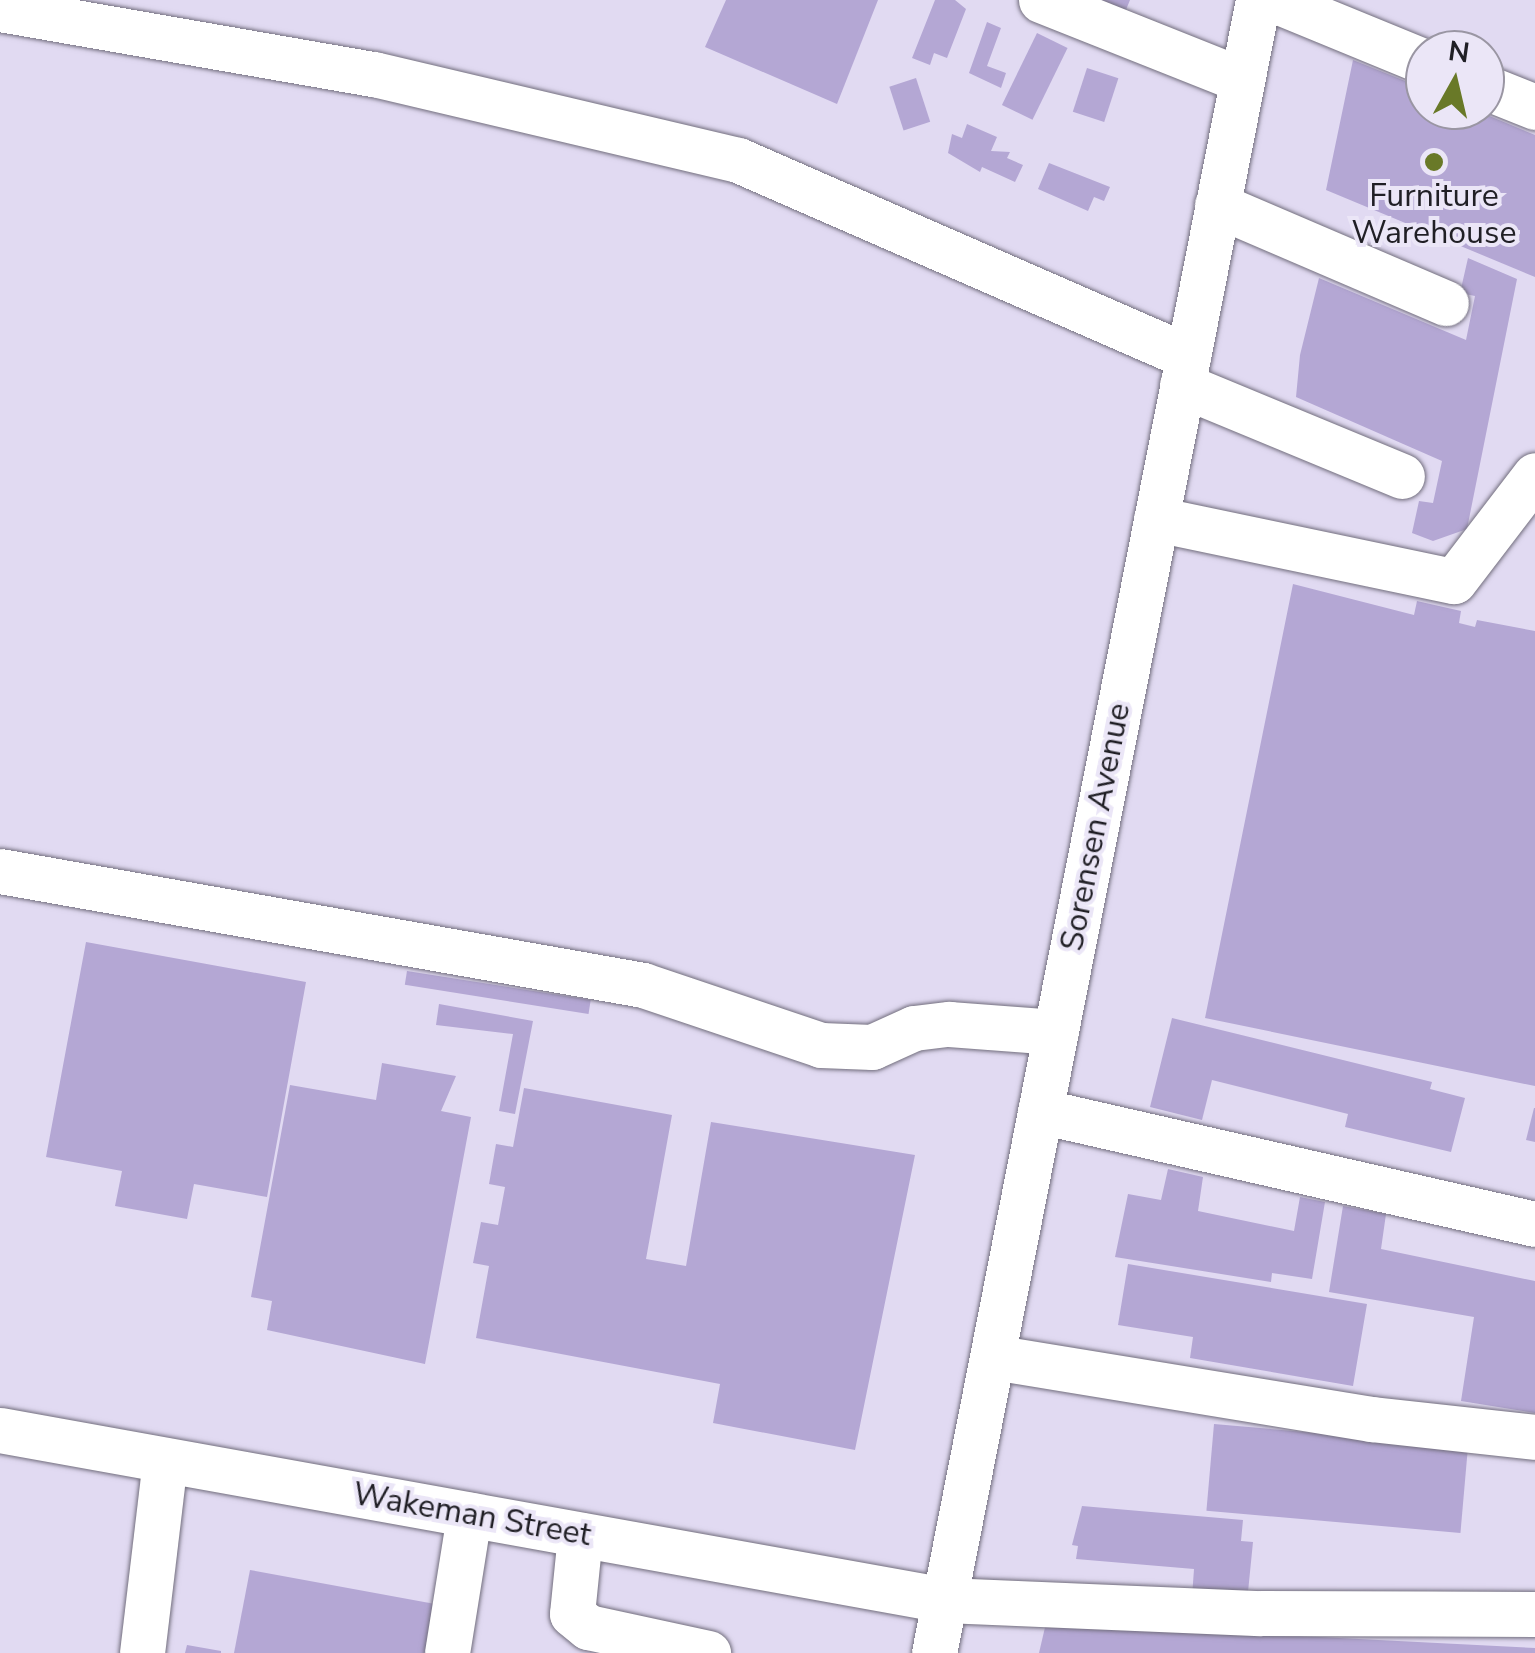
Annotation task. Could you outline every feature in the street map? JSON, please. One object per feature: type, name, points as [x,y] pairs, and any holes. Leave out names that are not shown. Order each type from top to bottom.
[{"type":"street","points":[[1041,0],[1242,80]]},
{"type":"street","name":"Sorensen Avenue","points":[[934,1653],[1258,0]]},
{"type":"street","points":[[1274,0],[1405,54]]},
{"type":"street","points":[[0,10],[374,74],[738,160],[1402,476]]},
{"type":"street","points":[[1505,95],[1535,107]]},
{"type":"street","points":[[1218,205],[1446,303]]},
{"type":"street","points":[[1156,520],[1454,581],[1535,475]]},
{"type":"street","points":[[0,871],[644,985],[821,1045],[872,1047],[914,1028],[949,1024],[1056,1032]]},
{"type":"street","points":[[1040,1111],[1535,1224]]},
{"type":"street","points":[[993,1357],[1372,1419],[1535,1437]]},
{"type":"street","name":"Wakeman Street","points":[[0,1430],[945,1600],[1260,1613],[1535,1614]]},
{"type":"street","points":[[142,1653],[165,1460]]},
{"type":"street","points":[[447,1653],[470,1515]]},
{"type":"street","points":[[580,1535],[572,1614],[588,1627],[708,1653]]},
{"type":"shaded area","points":[[0,0],[1535,0],[1535,1653],[0,1653]]},
{"type":"building","points":[[726,0],[878,0],[837,104],[705,47]]},
{"type":"building","points":[[935,0],[955,0],[966,9],[947,58],[934,53],[930,65],[912,58]]},
{"type":"building","points":[[1097,0],[1130,0],[1123,17]]},
{"type":"building","points":[[987,22],[1001,28],[987,66],[1006,73],[1001,88],[969,73]]},
{"type":"building","points":[[1037,33],[1068,48],[1032,120],[1002,105]]},
{"type":"building","name":"Furniture Warehouse","points":[[1353,60],[1405,81],[1405,130],[1505,130],[1505,122],[1535,135],[1535,277],[1326,190]]},
{"type":"building","points":[[1087,68],[1118,78],[1104,122],[1073,112]]},
{"type":"building","points":[[916,78],[930,122],[904,130],[889,87]]},
{"type":"building","points":[[967,124],[997,137],[991,151],[1010,152],[1007,158],[1023,165],[1015,182],[982,167],[980,172],[948,153],[952,134],[962,138]]},
{"type":"building","points":[[1049,163],[1110,187],[1104,201],[1094,197],[1088,211],[1038,189]]},
{"type":"building","points":[[1468,258],[1517,279],[1467,529],[1433,541],[1412,533],[1419,501],[1433,503],[1442,461],[1296,397],[1300,355],[1319,278],[1466,340],[1475,296],[1460,293]]},
{"type":"building","points":[[1293,584],[1414,615],[1417,601],[1461,611],[1459,623],[1475,627],[1477,620],[1535,631],[1535,1086],[1205,1018]]},
{"type":"building","points":[[86,942],[306,982],[267,1197],[194,1184],[187,1219],[115,1206],[122,1171],[46,1157]]},
{"type":"building","points":[[407,971],[591,1000],[589,1014],[405,985]]},
{"type":"building","points":[[439,1004],[533,1021],[515,1114],[499,1111],[513,1034],[436,1025]]},
{"type":"building","points":[[1172,1018],[1432,1082],[1430,1089],[1465,1098],[1451,1152],[1345,1127],[1348,1114],[1212,1080],[1202,1120],[1150,1107]]},
{"type":"building","points":[[382,1063],[456,1076],[441,1111],[471,1117],[425,1364],[267,1330],[272,1301],[251,1297],[290,1085],[376,1100]]},
{"type":"building","points":[[524,1088],[672,1115],[646,1259],[686,1266],[711,1122],[915,1155],[855,1450],[713,1423],[720,1384],[476,1338],[489,1266],[473,1263],[481,1222],[498,1225],[505,1187],[489,1184],[496,1144],[513,1147]]},
{"type":"building","points":[[1535,1108],[1535,1142],[1526,1140]]},
{"type":"building","points":[[1168,1169],[1203,1177],[1198,1211],[1294,1231],[1300,1197],[1325,1202],[1312,1279],[1272,1273],[1271,1282],[1115,1257],[1128,1194],[1161,1200]]},
{"type":"building","points":[[1343,1206],[1386,1214],[1381,1249],[1535,1281],[1535,1413],[1461,1401],[1474,1317],[1329,1292]]},
{"type":"building","points":[[1128,1264],[1367,1304],[1353,1386],[1190,1358],[1193,1337],[1118,1325]]},
{"type":"building","points":[[1214,1424],[1468,1446],[1460,1533],[1206,1511]]},
{"type":"building","points":[[1082,1506],[1243,1520],[1241,1541],[1253,1542],[1247,1602],[1192,1597],[1194,1569],[1076,1559],[1078,1546],[1072,1545]]},
{"type":"building","points":[[250,1570],[435,1604],[426,1653],[234,1653]]},
{"type":"building","points":[[1046,1623],[1535,1648],[1535,1653],[1039,1653]]},
{"type":"building","points":[[187,1645],[221,1651],[221,1653],[185,1653]]},
{"type":"place","name":"Furniture Warehouse","points":[[1434,162]]}]
